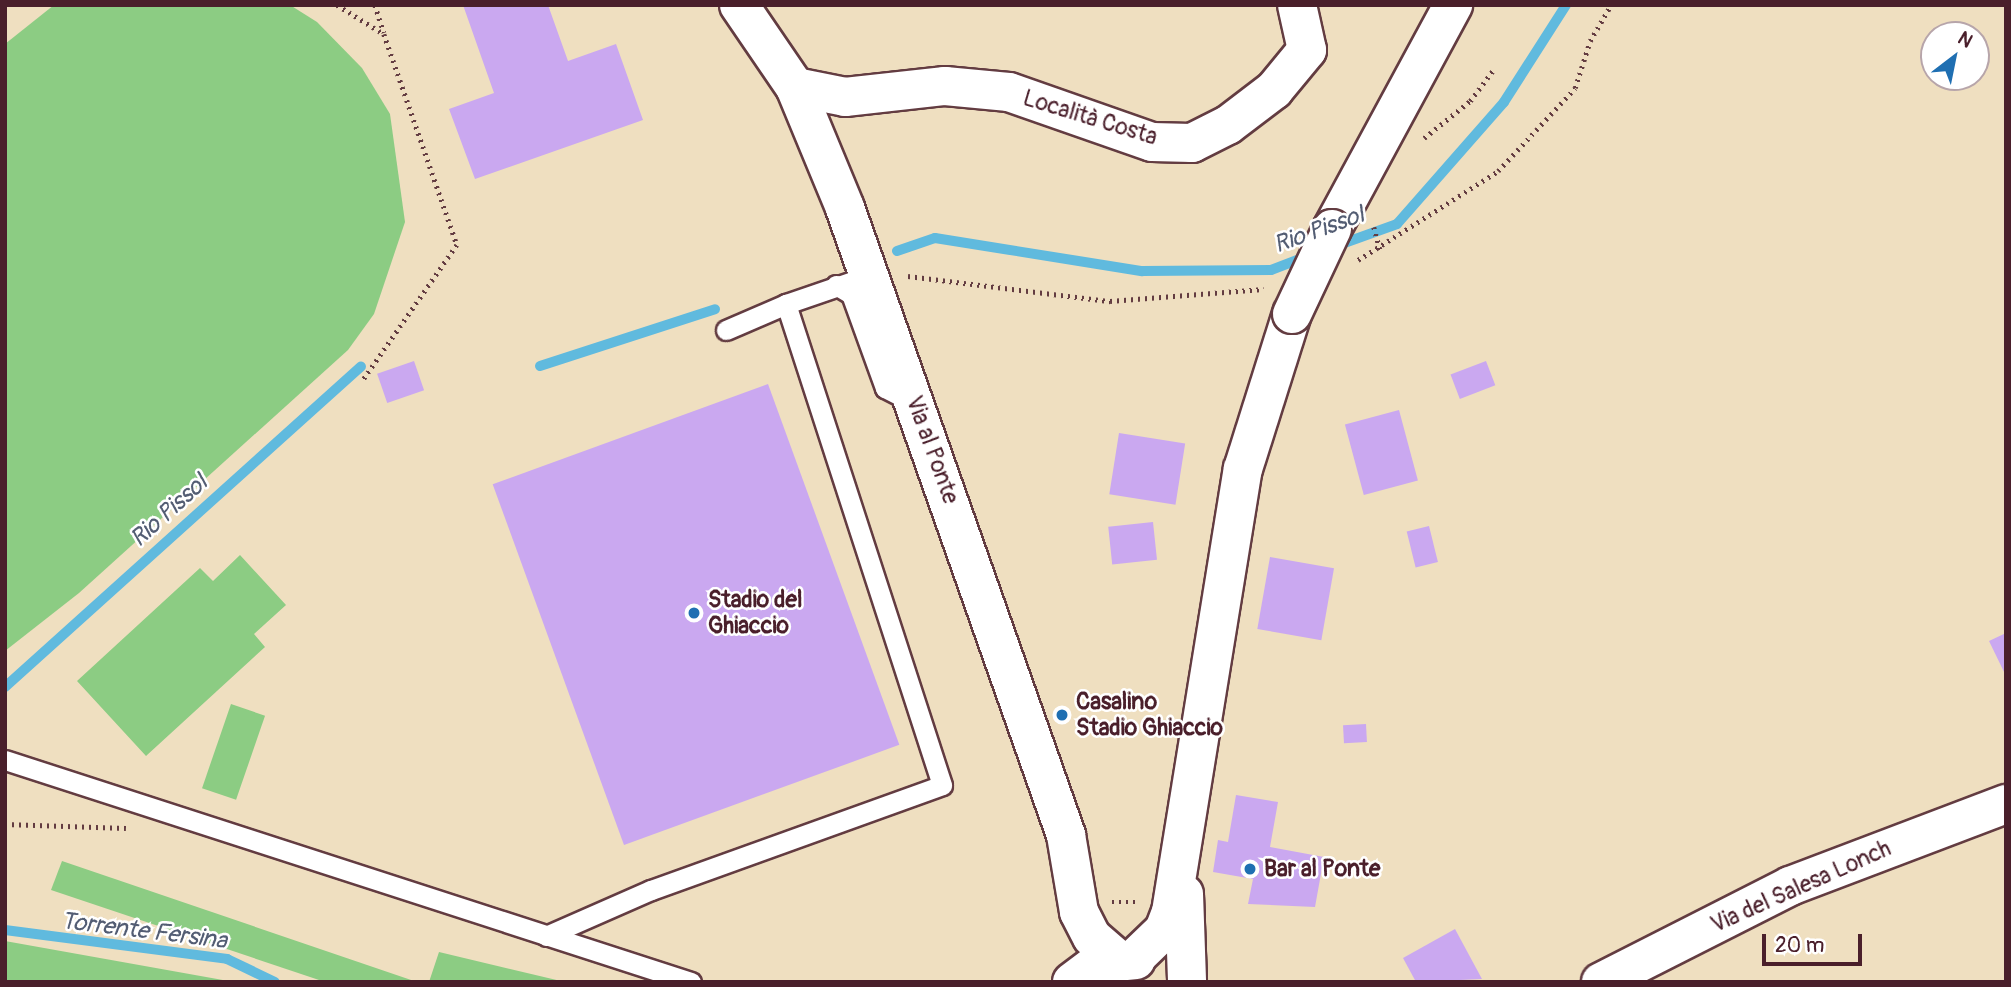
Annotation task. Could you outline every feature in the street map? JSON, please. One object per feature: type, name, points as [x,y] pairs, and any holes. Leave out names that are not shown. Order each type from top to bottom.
[{"type":"street","name":"Via al Ponte","points":[[739,5],[795,88],[852,280],[915,405],[1066,835],[1090,908],[1092,937],[1126,959],[1175,982]]},
{"type":"street","name":"Località Costa","points":[[795,88],[845,97],[945,86],[1010,92],[1152,142],[1192,142],[1228,125],[1274,90],[1307,50],[1297,5]]},
{"type":"street","points":[[1072,982],[1096,964],[1126,959],[1164,930],[1182,850],[1243,469],[1292,314],[1332,229],[1453,5]]},
{"type":"street","name":"Via del Salesa Lonch","points":[[1601,982],[1790,886],[2006,804]]},
{"type":"street","points":[[1182,850],[1187,982]]},
{"type":"street","name":"Via al Ponte","points":[[1063,982],[1090,908]]},
{"type":"lane","points":[[726,330],[852,280]]},
{"type":"lane","points":[[546,936],[651,890],[942,785],[786,304]]},
{"type":"lane","points":[[5,760],[691,982]]},
{"type":"path","points":[[337,5],[384,34]]},
{"type":"path","points":[[363,380],[457,244],[375,5]]},
{"type":"path","points":[[1371,218],[1380,250],[1497,171],[1575,88],[1590,41],[1611,5]]},
{"type":"path","points":[[1412,147],[1470,101],[1493,71]]},
{"type":"path","points":[[852,280],[935,276],[1110,301],[1197,296]]},
{"type":"path","points":[[5,824],[134,827]]},
{"type":"path","points":[[1090,908],[1143,903]]},
{"type":"green space","points":[[54,5],[290,5],[317,22],[362,68],[390,114],[405,222],[374,314],[348,350],[79,593],[5,651],[5,44]]},
{"type":"green space","points":[[240,555],[286,605],[254,634],[265,647],[146,756],[77,681],[200,568],[213,581]]},
{"type":"green space","points":[[231,704],[265,716],[236,800],[202,788]]},
{"type":"green space","points":[[62,861],[417,982],[325,982],[51,890]]},
{"type":"green space","points":[[5,941],[234,982],[5,982]]},
{"type":"green space","points":[[439,952],[565,982],[429,982]]},
{"type":"building","points":[[463,5],[548,5],[568,61],[616,44],[643,120],[475,179],[449,109],[494,93]]},
{"type":"building","points":[[414,361],[424,390],[387,403],[377,374]]},
{"type":"building","points":[[1486,361],[1495,385],[1460,399],[1451,375]]},
{"type":"building","name":"Stadio del Ghiaccio","points":[[768,384],[899,745],[624,845],[493,484]]},
{"type":"building","points":[[1399,410],[1418,481],[1364,495],[1345,424]]},
{"type":"building","points":[[1119,433],[1185,443],[1175,505],[1109,494]]},
{"type":"building","points":[[1153,522],[1157,560],[1112,564],[1108,527]]},
{"type":"building","points":[[1429,526],[1438,562],[1416,567],[1407,532]]},
{"type":"building","points":[[1270,557],[1334,568],[1321,640],[1257,629]]},
{"type":"building","points":[[2006,633],[2006,676],[1989,641]]},
{"type":"building","points":[[1366,724],[1367,742],[1344,743],[1343,725]]},
{"type":"building","points":[[1236,795],[1278,802],[1270,847],[1324,857],[1315,907],[1248,904],[1253,879],[1213,872],[1218,840],[1228,842]]},
{"type":"building","points":[[1455,929],[1482,979],[1416,982],[1403,958]]},
{"type":"waterway","name":"Rio Pissol","points":[[1336,246],[1397,224],[1504,102],[1566,5]]},
{"type":"waterway","name":"Rio Pissol","points":[[897,251],[935,238],[1142,271],[1271,270],[1305,257]]},
{"type":"waterway","name":"Rio Pissol","points":[[540,366],[715,309]]},
{"type":"waterway","name":"Rio Pissol","points":[[5,687],[361,366]]},
{"type":"waterway","name":"Torrente Fersina","points":[[5,930],[227,959],[275,982]]},
{"type":"place","name":"Stadio del Ghiaccio","points":[[694,613]]},
{"type":"place","name":"Casalino Stadio Ghiaccio","points":[[1062,715]]},
{"type":"place","name":"Bar al Ponte","points":[[1250,869]]}]
